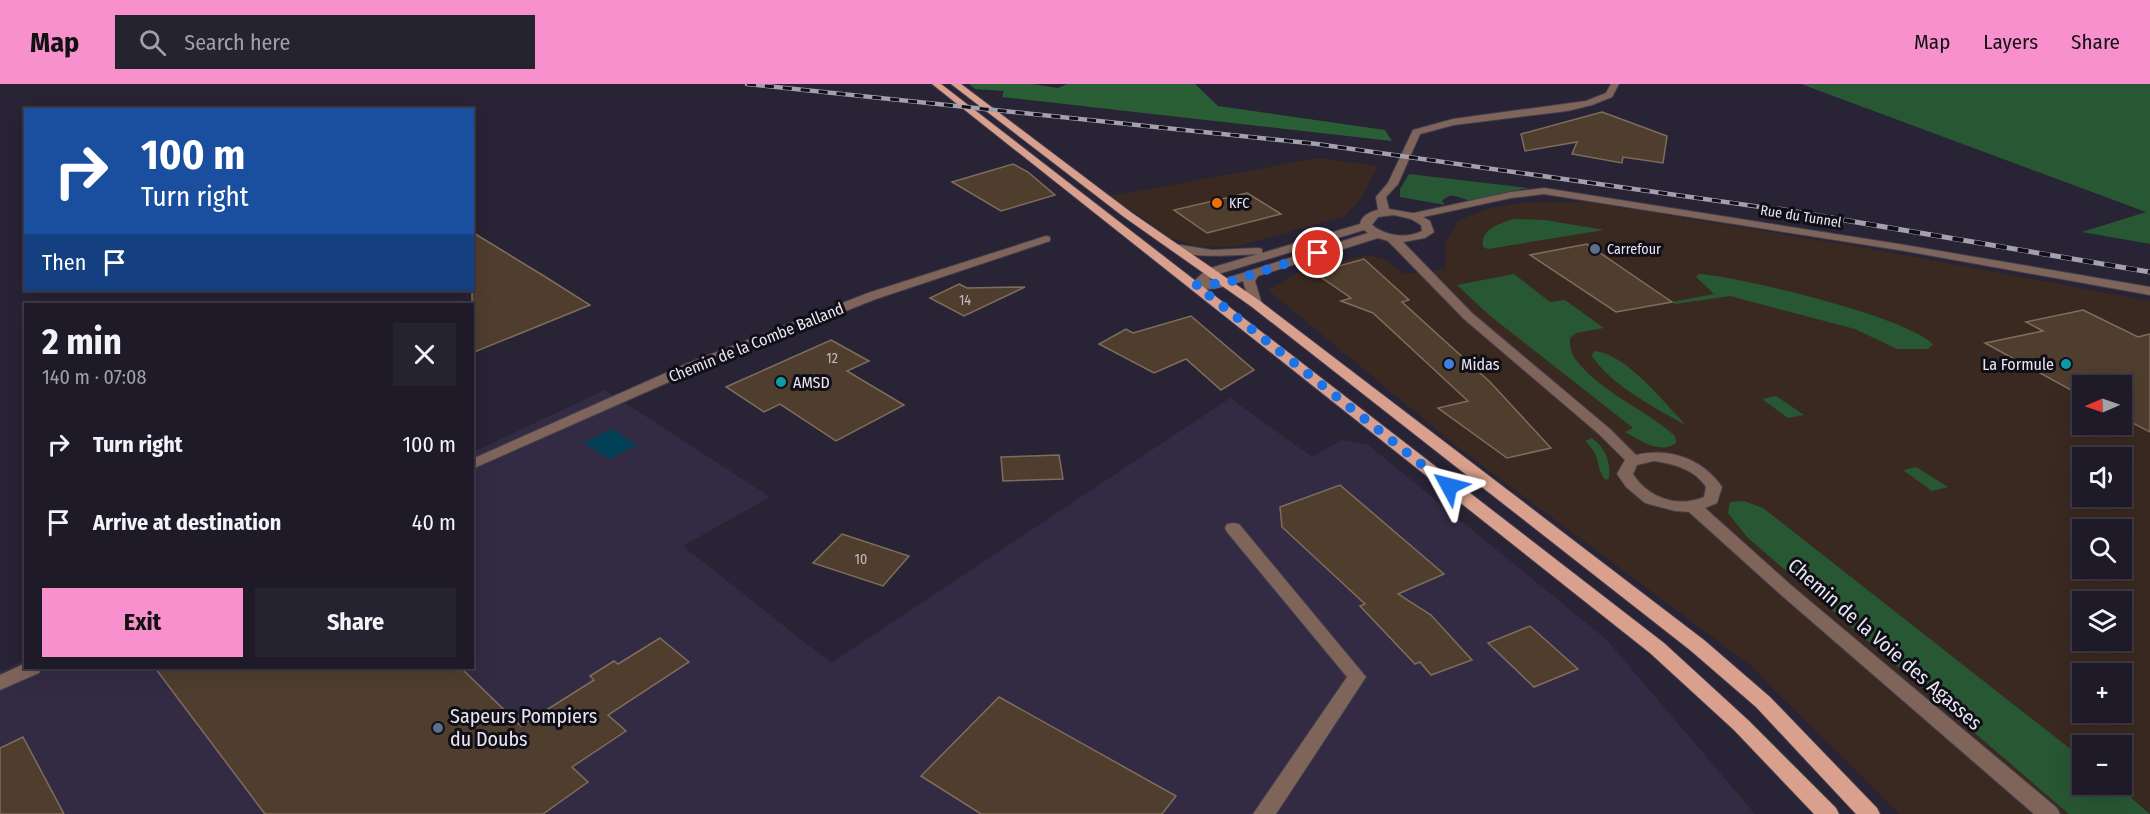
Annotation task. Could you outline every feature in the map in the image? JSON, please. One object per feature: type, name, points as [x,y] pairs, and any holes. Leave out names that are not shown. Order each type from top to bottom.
[{"type":"main road","points":[[936,84],[1048,173],[1196,285],[1657,648],[1741,725],[1828,814]]},
{"type":"main road","points":[[955,84],[1174,247],[1256,304],[1697,645],[1763,702],[1869,814]]},
{"type":"street","points":[[1366,226],[1369,217],[1384,212],[1381,197],[1393,184],[1416,132],[1453,122],[1567,108],[1589,103],[1609,95],[1616,84]]},
{"type":"street","points":[[1393,184],[1392,198],[1410,215],[1426,223],[1428,228]]},
{"type":"street","name":"Rue du Tunnel","points":[[1384,212],[1410,215],[1447,212],[1499,196],[1544,191],[1905,248],[2150,291]]},
{"type":"street","name":"Rue du Tunnel","points":[[1416,238],[1428,232],[1428,228],[1447,212]]},
{"type":"street","points":[[1196,285],[1211,272],[1366,226]]},
{"type":"street","points":[[1366,226],[1378,234],[1392,238],[1416,238],[1416,263]]},
{"type":"street","points":[[1196,285],[1226,283],[1378,234]]},
{"type":"street","points":[[1392,238],[1468,316],[1605,432],[1634,460]]},
{"type":"street","name":"Chemin de la Combe Balland","points":[[474,464],[691,367],[754,342],[872,296],[1046,239]]},
{"type":"street","points":[[1174,247],[1220,253],[1299,246]]},
{"type":"street","points":[[1254,273],[1249,281],[1256,304]]},
{"type":"street","points":[[1654,456],[1685,463],[1702,472],[1714,487],[1714,494],[1711,500],[1694,507],[1664,504],[1637,490],[1625,474],[1627,466],[1634,460],[1654,456]]},
{"type":"street","name":"Chemin de la Voie des Agasses","points":[[1694,507],[2049,814]]},
{"type":"street","points":[[1233,528],[1357,677],[1264,814]]},
{"type":"street","points":[[0,683],[30,669]]},
{"type":"shaded area","points":[[1318,158],[1378,166],[1361,199],[1343,217],[1234,247],[1194,246],[1169,237],[1111,196]]},
{"type":"shaded area","points":[[1527,202],[1588,202],[1866,248],[2150,301],[2150,814],[1899,814],[1750,665],[1460,449],[1268,290],[1306,268],[1369,255],[1387,260],[1403,274],[1445,269],[1446,240],[1459,220],[1491,208]]},
{"type":"shaded area","points":[[605,390],[770,497],[683,546],[831,663],[1230,398],[1312,457],[1341,440],[1367,444],[1606,639],[1755,814],[0,814],[0,672],[24,660],[24,669],[474,669],[474,452]]},
{"type":"green space","points":[[969,84],[1032,84],[1058,88],[1067,84],[1195,84],[1218,106],[1385,130],[1392,141],[1002,97],[1004,91],[975,89]]},
{"type":"green space","points":[[1801,84],[2150,84],[2150,244],[2082,232],[2146,212]]},
{"type":"green space","points":[[1409,174],[1529,188],[1473,200],[1448,196],[1442,201],[1445,205],[1400,197],[1400,189]]},
{"type":"green space","points":[[1513,219],[1545,220],[1604,230],[1488,249],[1483,247],[1484,236],[1487,232]]},
{"type":"green space","points":[[1514,274],[1550,302],[1565,300],[1604,328],[1576,333],[1570,338],[1574,358],[1597,382],[1675,436],[1676,443],[1657,447],[1625,432],[1633,428],[1489,315],[1457,285]]},
{"type":"green space","points":[[1699,274],[1749,282],[1858,310],[1917,333],[1933,344],[1928,349],[1897,349],[1855,329],[1730,296],[1675,304],[1672,302],[1714,294],[1696,277]]},
{"type":"green space","points":[[1594,351],[1606,354],[1632,370],[1686,425],[1648,404],[1622,386],[1592,356]]},
{"type":"green space","points":[[1776,396],[1804,415],[1788,418],[1762,399]]},
{"type":"green space","points":[[1592,438],[1604,451],[1608,461],[1609,478],[1606,480],[1600,471],[1594,452],[1585,441]]},
{"type":"green space","points":[[1916,467],[1948,487],[1932,491],[1903,470]]},
{"type":"green space","points":[[1744,501],[1763,508],[2072,750],[2072,795],[2128,795],[2150,814],[2069,814],[1747,537],[1728,513],[1730,502]]},
{"type":"water","points":[[612,429],[637,445],[609,459],[584,443]]},
{"type":"building","points":[[1602,112],[1667,136],[1663,163],[1623,157],[1622,163],[1572,154],[1577,142],[1525,151],[1521,134]]},
{"type":"building","points":[[1013,164],[1028,172],[1055,195],[1001,211],[952,182]]},
{"type":"building","points":[[1247,193],[1281,214],[1207,233],[1174,210]]},
{"type":"building","points":[[474,233],[590,305],[474,352],[474,303],[472,303]]},
{"type":"building","points":[[1587,244],[1672,302],[1616,312],[1530,255]]},
{"type":"building","points":[[1364,259],[1409,300],[1402,302],[1490,382],[1551,448],[1507,458],[1438,408],[1468,401],[1373,313],[1341,301],[1351,298],[1319,276],[1329,274],[1324,270]]},
{"type":"building","points":[[959,284],[967,288],[1025,287],[964,316],[930,298]]},
{"type":"building","points":[[2083,310],[2138,337],[2150,334],[2150,432],[2132,423],[2132,375],[2072,375],[2072,391],[1985,343],[2043,331],[2026,322]]},
{"type":"building","points":[[1191,316],[1254,370],[1221,390],[1186,359],[1154,373],[1099,344],[1126,329],[1133,333]]},
{"type":"building","points":[[831,340],[869,361],[847,371],[904,405],[836,441],[780,404],[764,412],[726,387]]},
{"type":"building","points":[[1059,455],[1063,479],[1003,481],[1001,457]]},
{"type":"building","points":[[1340,485],[1444,574],[1398,594],[1431,615],[1472,660],[1431,675],[1420,662],[1415,664],[1360,606],[1365,604],[1282,527],[1280,507]]},
{"type":"building","points":[[842,534],[909,556],[883,586],[813,563]]},
{"type":"building","points":[[1530,626],[1578,669],[1534,687],[1488,643]]},
{"type":"building","name":"Sapeurs Pompiers du Doubs","points":[[660,638],[689,662],[608,715],[626,731],[572,767],[588,782],[543,814],[265,814],[156,669],[462,669],[521,726],[594,680],[590,676],[614,661],[618,664]]},
{"type":"building","points":[[999,697],[1176,796],[1162,814],[981,814],[921,776]]},
{"type":"building","points":[[23,737],[64,814],[0,814],[0,748]]},
{"type":"railway","points":[[747,84],[1317,144],[1789,211]]},
{"type":"railway","points":[[1779,209],[2150,272]]},
{"type":"place","name":"KFC","points":[[1217,203]]},
{"type":"place","name":"Carrefour","points":[[1595,249]]},
{"type":"place","name":"Midas","points":[[1449,364]]},
{"type":"place","name":"La Formule","points":[[2066,364]]},
{"type":"place","name":"AMSD","points":[[781,382]]},
{"type":"place","name":"Sapeurs Pompiers du Doubs","points":[[438,728]]},
{"type":"route","points":[[1318,253],[1226,283],[1196,285],[1449,486]]}]
